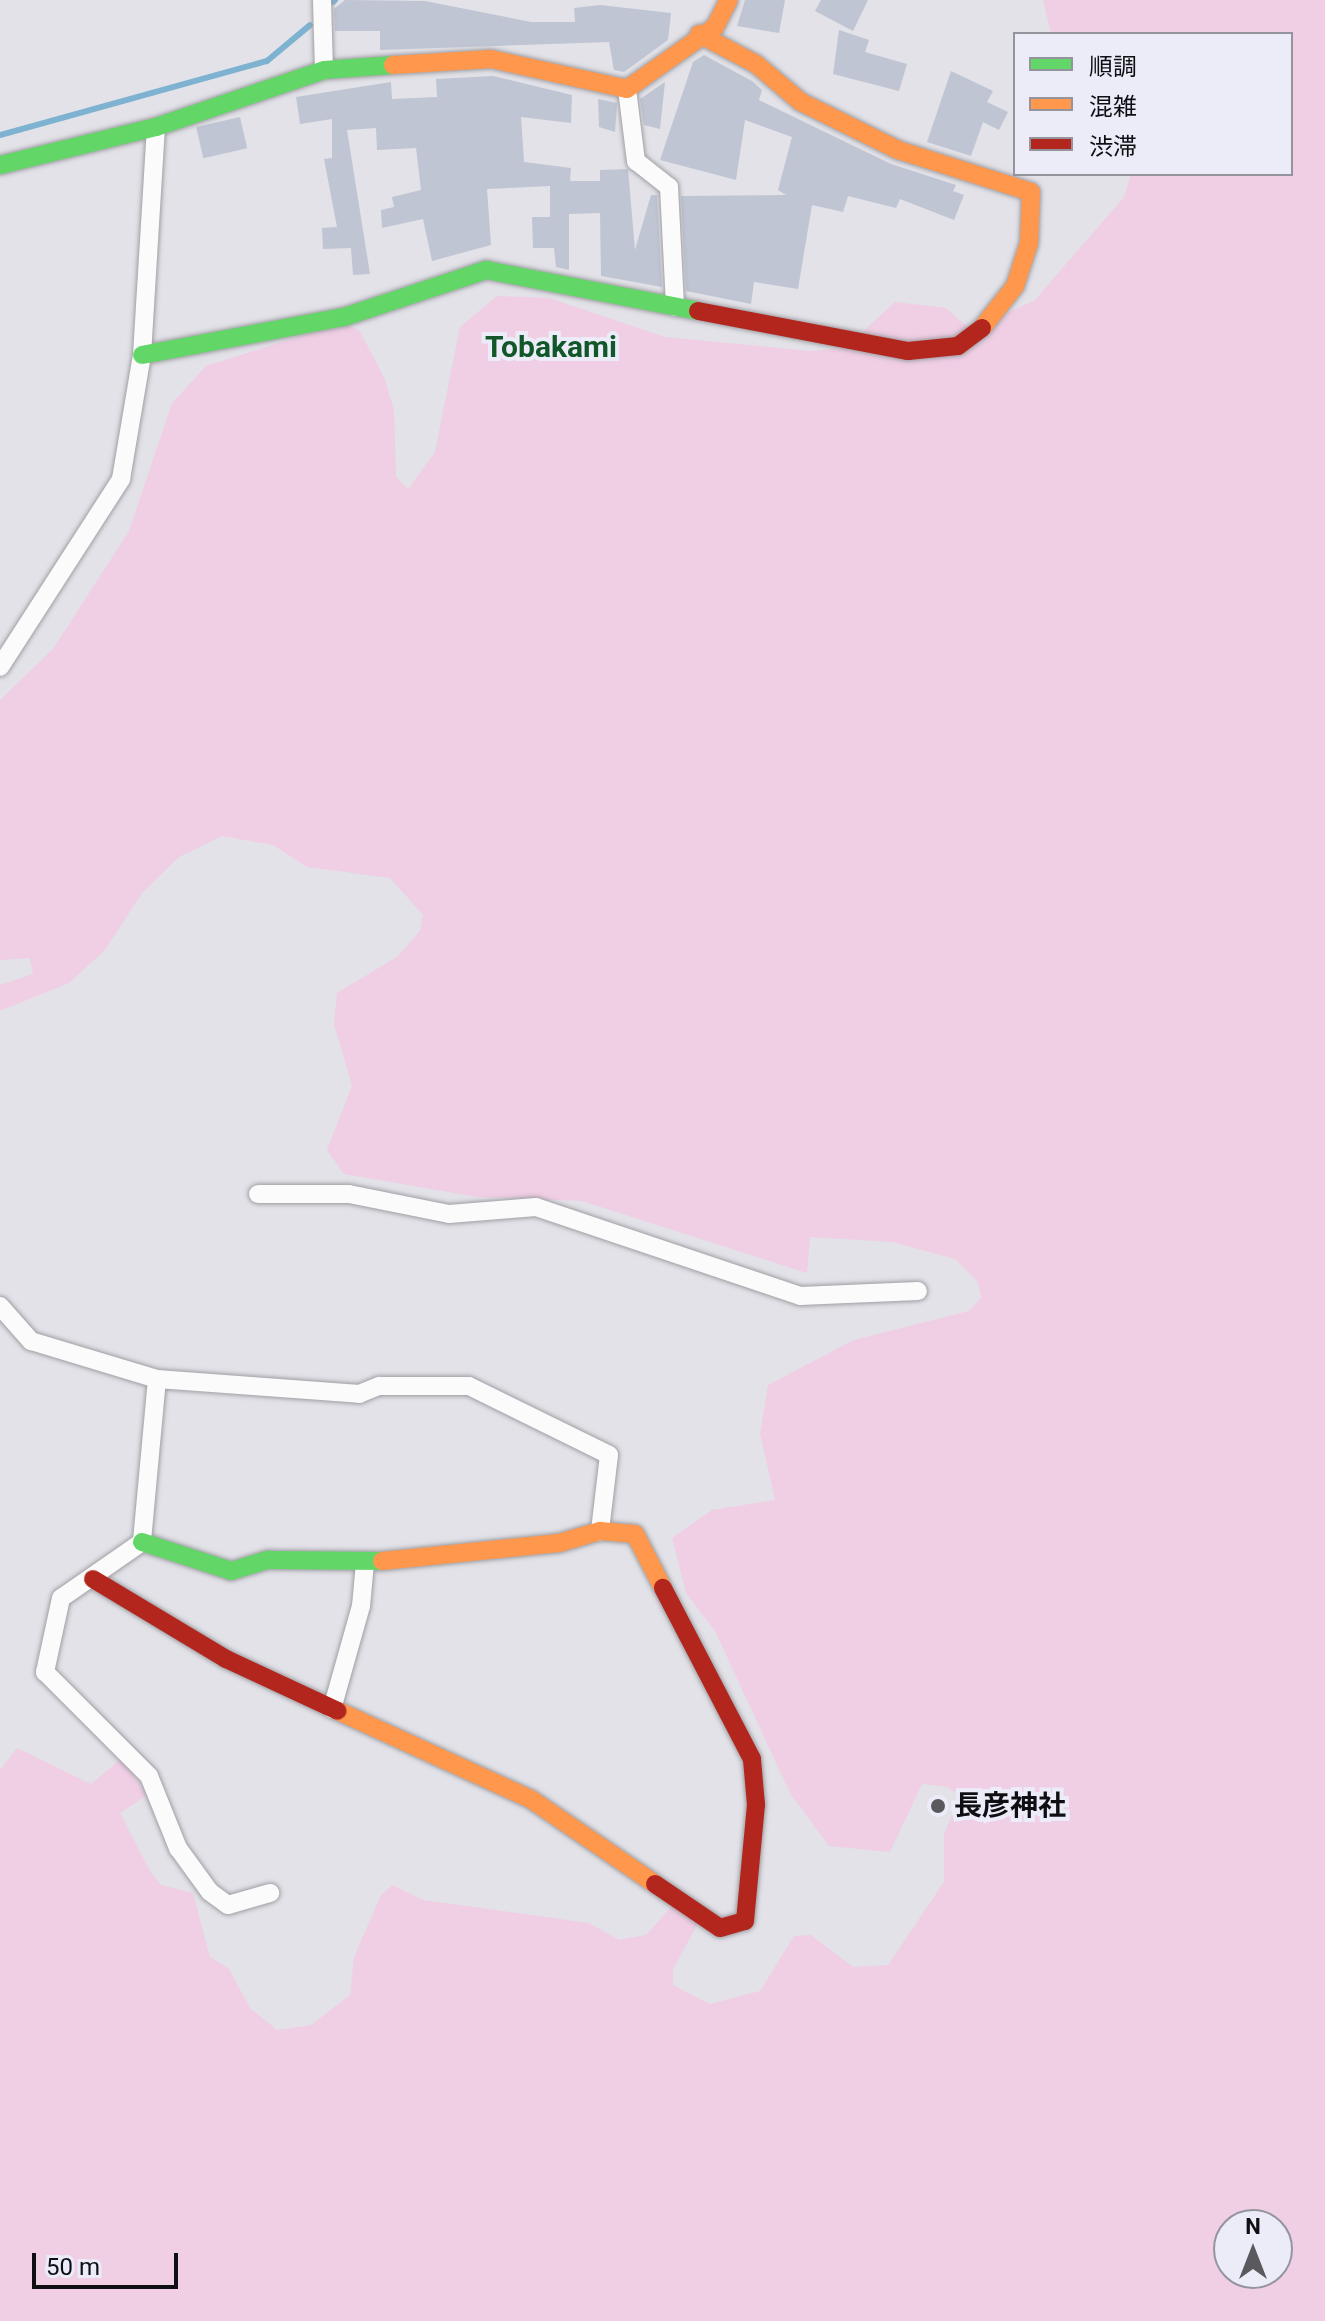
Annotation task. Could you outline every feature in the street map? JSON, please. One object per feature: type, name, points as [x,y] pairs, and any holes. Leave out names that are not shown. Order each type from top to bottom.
[{"type":"street","points":[[322,0],[324,70]]},
{"type":"street","points":[[0,165],[156,127],[324,70],[491,59],[627,89],[699,34],[715,27],[729,0]]},
{"type":"street","points":[[142,355],[344,317],[486,270],[842,344],[908,351],[958,346],[991,321],[1015,286],[1029,243],[1031,192],[898,150],[801,102],[756,64],[699,34]]},
{"type":"street","points":[[627,89],[636,161],[669,187],[675,307]]},
{"type":"street","points":[[0,667],[121,479],[142,355],[156,127]]},
{"type":"street","points":[[258,1194],[349,1194],[449,1214],[536,1207],[800,1296],[918,1291]]},
{"type":"street","points":[[0,1306],[31,1341],[157,1379],[359,1394],[379,1386],[469,1386],[609,1455],[600,1531]]},
{"type":"street","points":[[157,1379],[142,1542],[93,1579],[61,1598],[45,1672],[149,1776],[178,1848],[210,1892],[228,1905],[270,1893]]},
{"type":"street","points":[[93,1579],[226,1659],[532,1800],[720,1928],[745,1921],[756,1805],[752,1759],[635,1534],[600,1531],[559,1543],[365,1563],[268,1560],[231,1571],[142,1542]]},
{"type":"street","points":[[332,1709],[361,1606],[365,1563]]},
{"type":"shaded area","points":[[1043,0],[1325,0],[1325,2321],[0,2321],[0,1770],[17,1748],[91,1784],[122,1758],[147,1795],[120,1813],[150,1871],[161,1885],[193,1893],[210,1957],[229,1969],[250,2008],[277,2030],[311,2025],[350,1995],[354,1957],[381,1895],[393,1885],[423,1900],[589,1923],[619,1940],[646,1935],[674,1904],[702,1916],[673,1969],[673,1985],[710,2004],[760,1991],[794,1936],[811,1935],[853,1967],[888,1965],[944,1882],[944,1834],[960,1796],[948,1787],[922,1784],[890,1852],[829,1846],[791,1795],[715,1631],[686,1593],[672,1538],[712,1510],[775,1500],[760,1434],[768,1385],[854,1340],[969,1311],[981,1298],[978,1282],[955,1259],[892,1242],[810,1237],[807,1273],[582,1201],[477,1197],[344,1174],[327,1150],[352,1086],[334,1024],[337,993],[397,957],[420,931],[423,915],[390,878],[307,867],[273,845],[222,836],[179,857],[142,893],[105,950],[69,983],[0,1011],[0,985],[33,974],[30,958],[0,960],[0,700],[53,649],[129,531],[172,403],[206,366],[342,323],[359,330],[384,377],[394,410],[396,477],[408,489],[435,452],[460,327],[497,296],[549,298],[665,337],[810,351],[845,348],[895,302],[946,308],[971,330],[1035,300],[1124,197],[1130,176],[1293,176],[1293,32],[1051,32]]},
{"type":"building","points":[[345,0],[425,1],[531,22],[575,22],[574,8],[600,5],[671,13],[668,40],[624,72],[614,70],[609,42],[380,50],[380,31],[335,31],[334,9]]},
{"type":"building","points":[[745,0],[785,0],[779,33],[737,26]]},
{"type":"building","points":[[821,0],[868,0],[853,31],[815,11]]},
{"type":"building","points":[[839,30],[869,40],[865,52],[907,64],[899,91],[833,74]]},
{"type":"building","points":[[704,55],[752,81],[762,90],[759,100],[891,164],[956,185],[953,191],[964,195],[954,220],[900,199],[896,208],[848,196],[843,212],[812,205],[798,289],[754,282],[751,304],[686,291],[681,196],[786,195],[778,190],[792,137],[745,120],[736,180],[660,160],[693,62]]},
{"type":"building","points":[[951,71],[993,91],[987,102],[1008,112],[999,130],[983,122],[971,156],[927,142]]},
{"type":"building","points":[[493,76],[572,95],[571,123],[521,117],[524,162],[571,168],[570,181],[600,181],[600,170],[628,169],[635,250],[651,195],[657,195],[662,287],[601,276],[600,213],[569,214],[569,270],[556,267],[554,248],[533,248],[532,217],[550,217],[550,186],[487,189],[491,245],[432,261],[423,219],[382,228],[381,210],[394,207],[392,197],[421,190],[416,148],[377,150],[376,128],[347,130],[370,274],[353,275],[351,248],[323,249],[322,228],[337,227],[324,159],[332,158],[332,119],[300,124],[296,97],[391,82],[392,99],[437,97],[436,79]]},
{"type":"building","points":[[665,82],[660,129],[644,125],[640,99]]},
{"type":"building","points":[[598,99],[617,103],[615,132],[599,127]]},
{"type":"building","points":[[240,117],[247,148],[203,158],[196,127]]},
{"type":"waterway","points":[[0,135],[267,61],[310,25]]},
{"type":"traffic: fast","points":[[0,165],[156,127],[324,70],[393,65]]},
{"type":"traffic: fast","points":[[142,355],[344,317],[486,270],[698,311]]},
{"type":"traffic: fast","points":[[142,1542],[231,1571],[268,1560],[382,1561]]},
{"type":"traffic: slow","points":[[393,65],[491,59],[627,89],[715,27],[729,0]]},
{"type":"traffic: slow","points":[[699,34],[756,64],[801,102],[898,150],[1031,192],[1029,243],[1015,286],[982,328]]},
{"type":"traffic: slow","points":[[382,1561],[559,1543],[600,1531],[635,1534],[663,1588]]},
{"type":"traffic: slow","points":[[338,1711],[532,1800],[655,1884]]},
{"type":"traffic: jam","points":[[698,311],[908,351],[958,346],[982,328]]},
{"type":"traffic: jam","points":[[93,1579],[226,1659],[338,1711]]},
{"type":"traffic: jam","points":[[655,1884],[720,1928],[745,1921],[756,1805],[752,1759],[663,1588]]},
{"type":"place","name":"長彦神社","points":[[938,1806]]},
{"type":"district","name":"Tobakami","points":[[551,347]]}]
